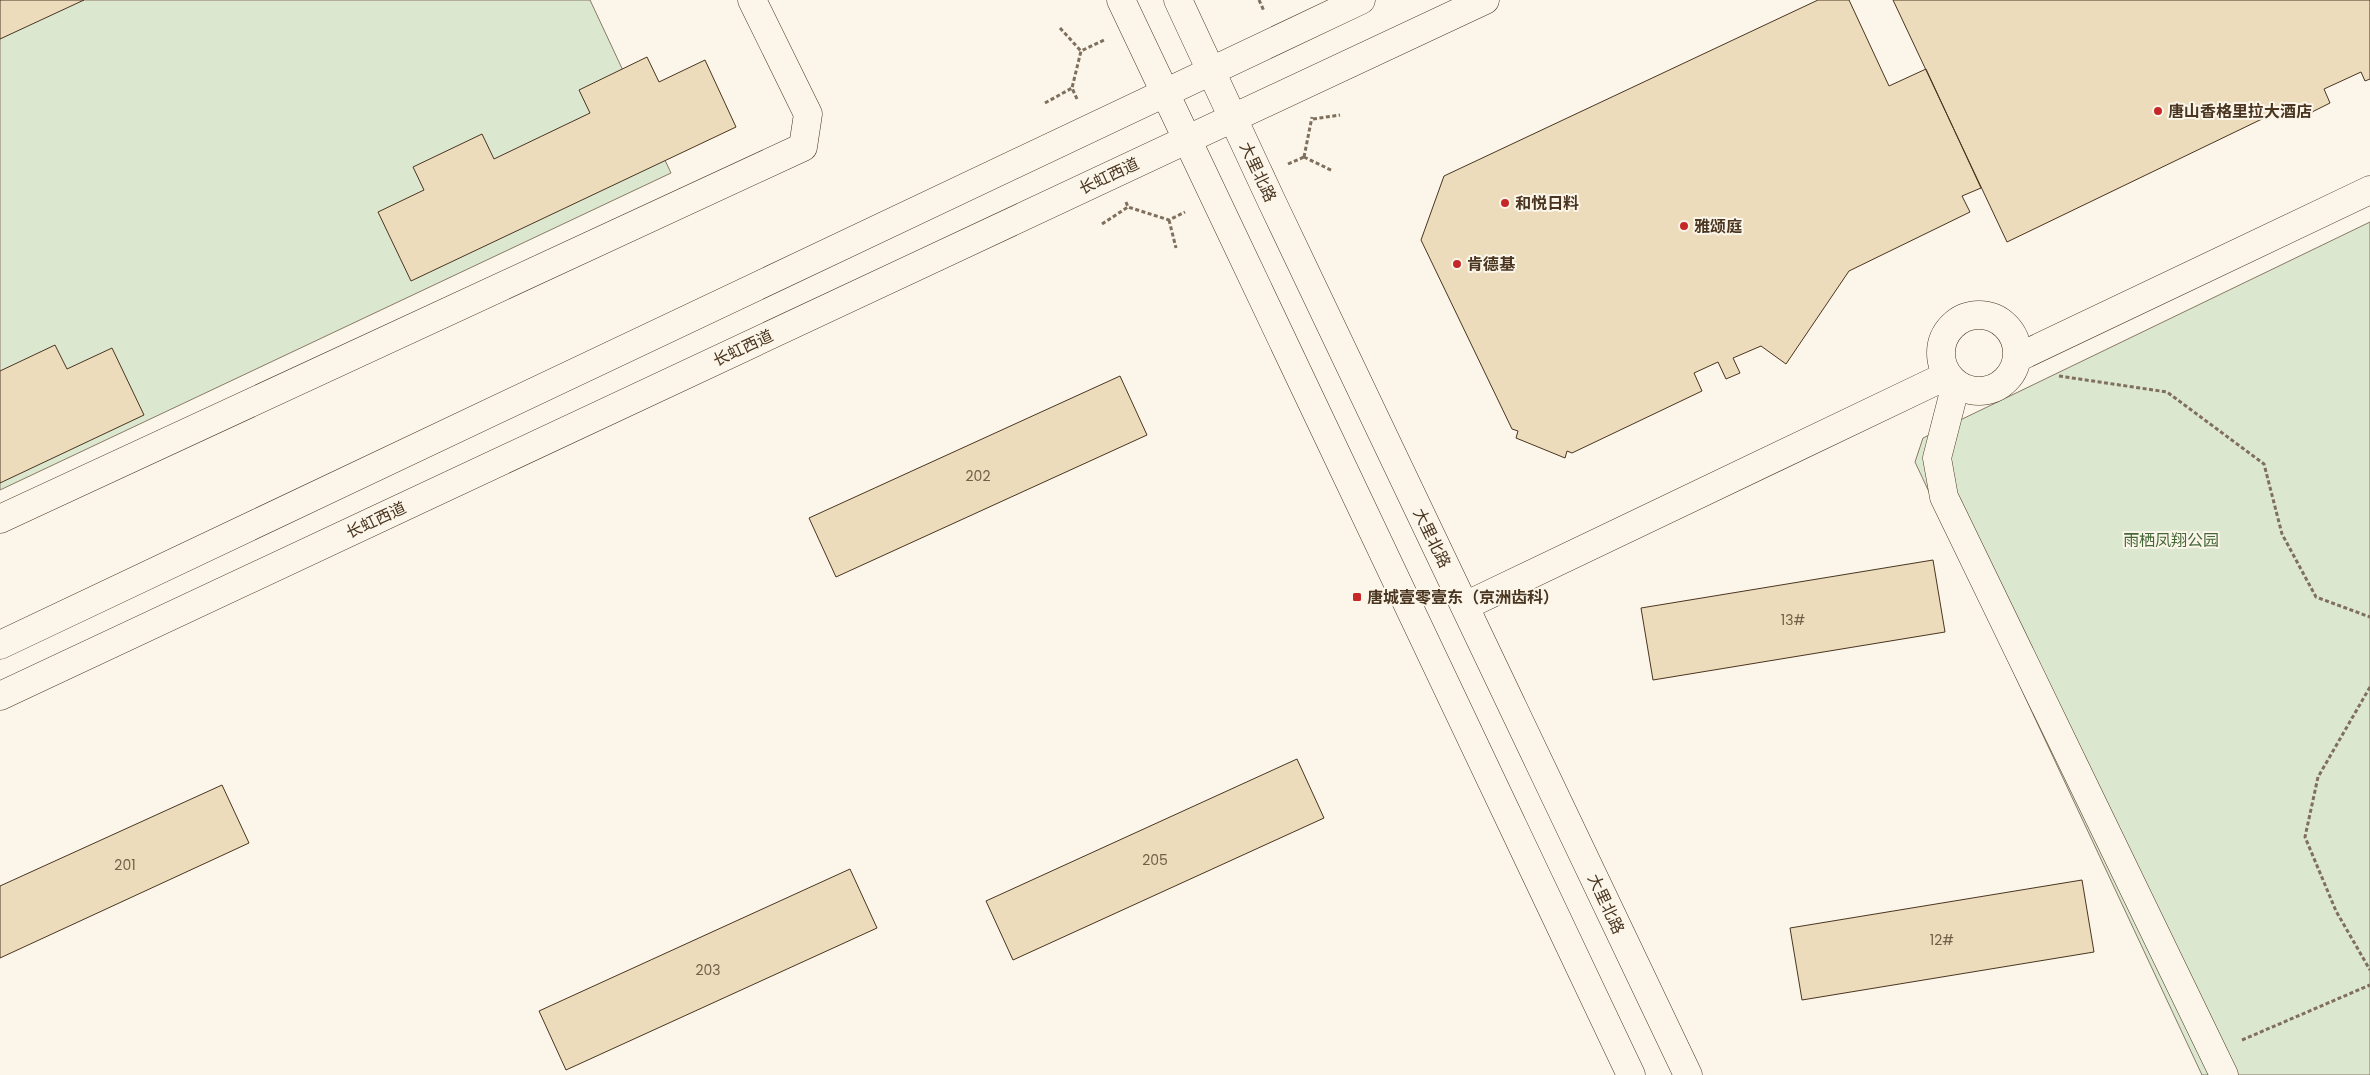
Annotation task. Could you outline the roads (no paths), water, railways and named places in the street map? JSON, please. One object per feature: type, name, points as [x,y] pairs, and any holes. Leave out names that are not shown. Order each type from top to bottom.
[{"type":"main road","points":[[0,519],[803,148],[808,114],[752,0]]},
{"type":"main road","points":[[1121,0],[1631,1075]]},
{"type":"main road","name":"大里北路","points":[[1178,0],[1232,118],[1688,1075]]},
{"type":"main road","points":[[0,645],[1362,0]]},
{"type":"main road","name":"长虹西道","points":[[0,696],[1485,0]]},
{"type":"main road","points":[[2017,358],[2370,190]]},
{"type":"main road","points":[[1982,314],[1994,317],[2005,324],[2012,334],[2016,345],[2017,358],[2013,370],[2005,381],[1994,388],[1982,391],[1968,389],[1952,379],[1941,358],[1943,339],[1949,328],[1958,320],[1982,314]]},
{"type":"main road","points":[[1465,606],[1952,379]]},
{"type":"main road","points":[[1952,379],[1937,458],[1944,497],[2219,1063]]},
{"type":"place","name":"唐山香格里拉大酒店","points":[[2158,111]]},
{"type":"place","name":"和悦日料","points":[[1505,203]]},
{"type":"place","name":"雅颂庭","points":[[1684,226]]},
{"type":"place","name":"肯德基","points":[[1457,264]]},
{"type":"place","name":"唐城壹零壹东（京洲齿科）","points":[[1357,597]]},
{"type":"park label","name":"雨栖凤翔公园","points":[[2171,540]]}]
